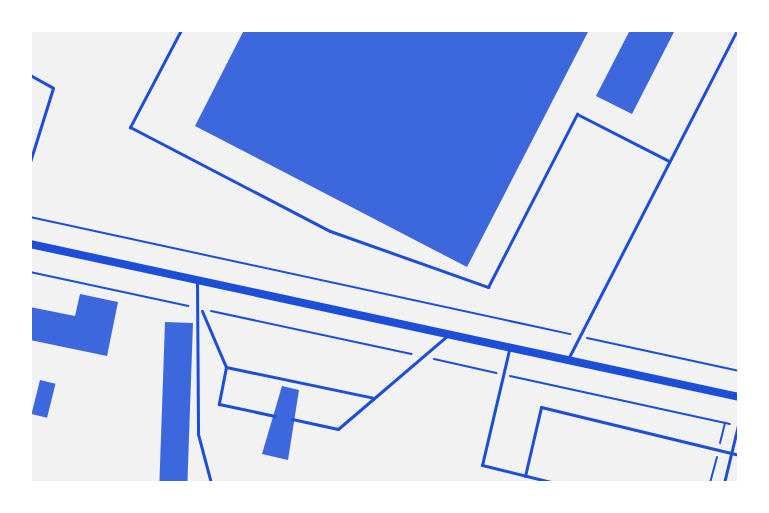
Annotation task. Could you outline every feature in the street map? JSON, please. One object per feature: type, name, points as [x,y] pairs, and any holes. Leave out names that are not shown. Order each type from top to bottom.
[{"type":"street","points":[[30,244],[739,397]]},
{"type":"lane","points":[[181,30],[130,127],[330,231],[488,287],[577,114],[669,161]]},
{"type":"lane","points":[[567,360],[737,30]]},
{"type":"lane","points":[[30,75],[53,88],[30,162]]},
{"type":"lane","points":[[197,280],[201,309],[198,434],[211,483]]},
{"type":"lane","points":[[201,309],[226,367],[219,404],[275,416]]},
{"type":"lane","points":[[292,419],[338,429],[449,334]]},
{"type":"lane","points":[[509,348],[482,465],[555,483]]},
{"type":"lane","points":[[226,367],[374,398]]},
{"type":"lane","points":[[525,476],[541,407],[739,455]]},
{"type":"lane","points":[[724,483],[739,423]]},
{"type":"path","points":[[30,217],[739,371]]},
{"type":"path","points":[[30,272],[739,423]]},
{"type":"building","points":[[244,30],[589,30],[467,267],[195,126]]},
{"type":"building","points":[[630,30],[675,30],[632,114],[596,96]]},
{"type":"building","points":[[80,294],[118,302],[107,356],[30,340],[30,307],[75,316]]},
{"type":"building","points":[[165,322],[193,323],[187,483],[159,483]]},
{"type":"building","points":[[40,380],[56,384],[47,418],[32,414]]},
{"type":"building","points":[[282,386],[299,390],[288,460],[262,454]]}]
